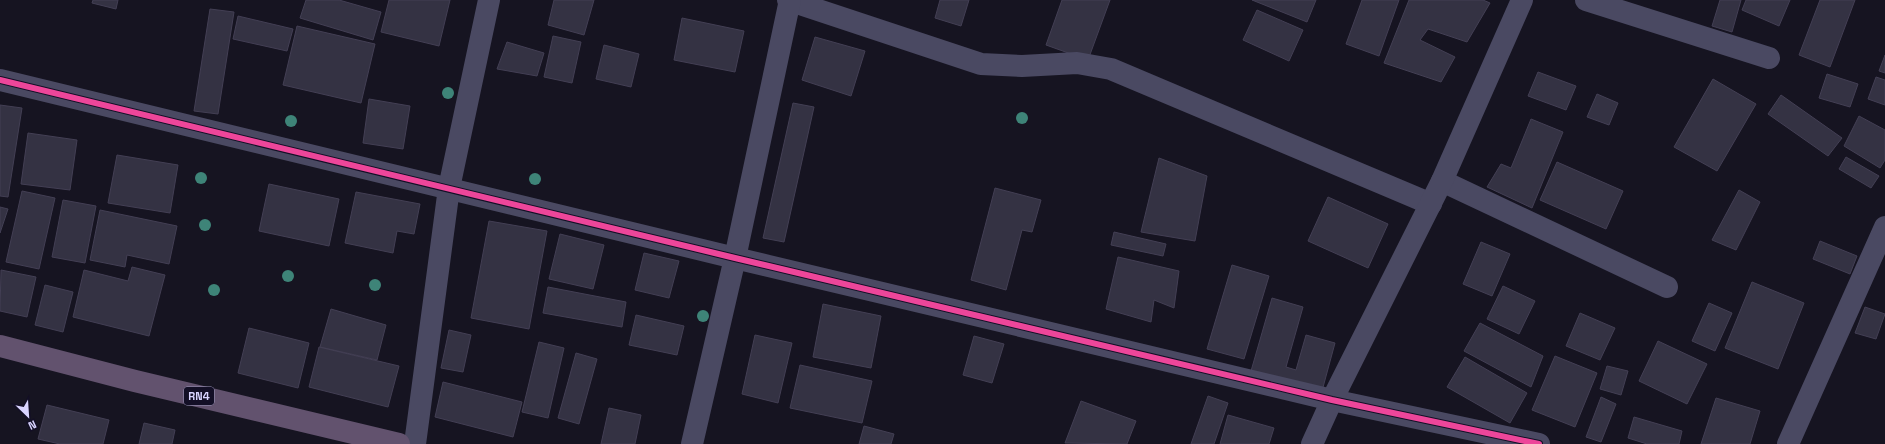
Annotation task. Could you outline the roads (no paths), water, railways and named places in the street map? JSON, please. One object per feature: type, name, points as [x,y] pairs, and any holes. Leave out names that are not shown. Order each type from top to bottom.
[{"type":"highway","name":"RN4","points":[[0,346],[135,381],[390,443]]},
{"type":"street","points":[[415,444],[449,188],[489,0]]},
{"type":"street","points":[[692,444],[735,258],[789,0],[981,64],[1022,66],[1077,63],[1112,69],[1431,204]]},
{"type":"street","points":[[1312,444],[1332,400],[1442,181],[1522,0]]},
{"type":"street","points":[[1586,0],[1769,58]]},
{"type":"street","points":[[0,80],[735,258],[1332,400],[1539,444]]},
{"type":"street","points":[[1442,181],[1667,287]]},
{"type":"street","points":[[1788,444],[1885,227]]}]
